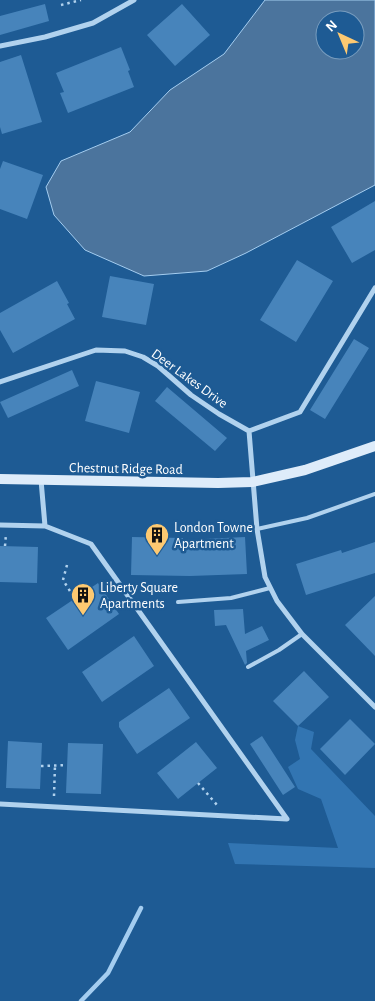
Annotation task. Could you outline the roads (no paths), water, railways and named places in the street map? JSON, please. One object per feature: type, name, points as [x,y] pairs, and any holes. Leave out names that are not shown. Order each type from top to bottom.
[{"type":"street","points":[[0,46],[45,37],[93,22],[134,0]]},
{"type":"street","points":[[375,288],[300,412],[249,431],[256,529],[265,576],[270,588],[277,601],[302,634],[375,707]]},
{"type":"street","name":"Deer Lakes Drive","points":[[0,382],[96,350],[125,351],[158,366],[191,395],[249,431]]},
{"type":"street","name":"Chestnut Ridge Road","points":[[0,479],[218,484],[252,482],[318,467],[375,446]]},
{"type":"street","points":[[41,480],[45,526]]},
{"type":"street","points":[[0,525],[45,526],[91,544],[287,819],[0,804]]},
{"type":"lane","points":[[256,529],[307,518],[375,494]]},
{"type":"lane","points":[[178,602],[231,598],[270,588]]},
{"type":"lane","points":[[248,667],[279,650],[302,634]]},
{"type":"waterway","points":[[81,1001],[108,973],[141,908]]},
{"type":"place","name":"London Towne Apartment","points":[[157,556]]},
{"type":"place","name":"Liberty Square Apartments","points":[[83,616]]}]
